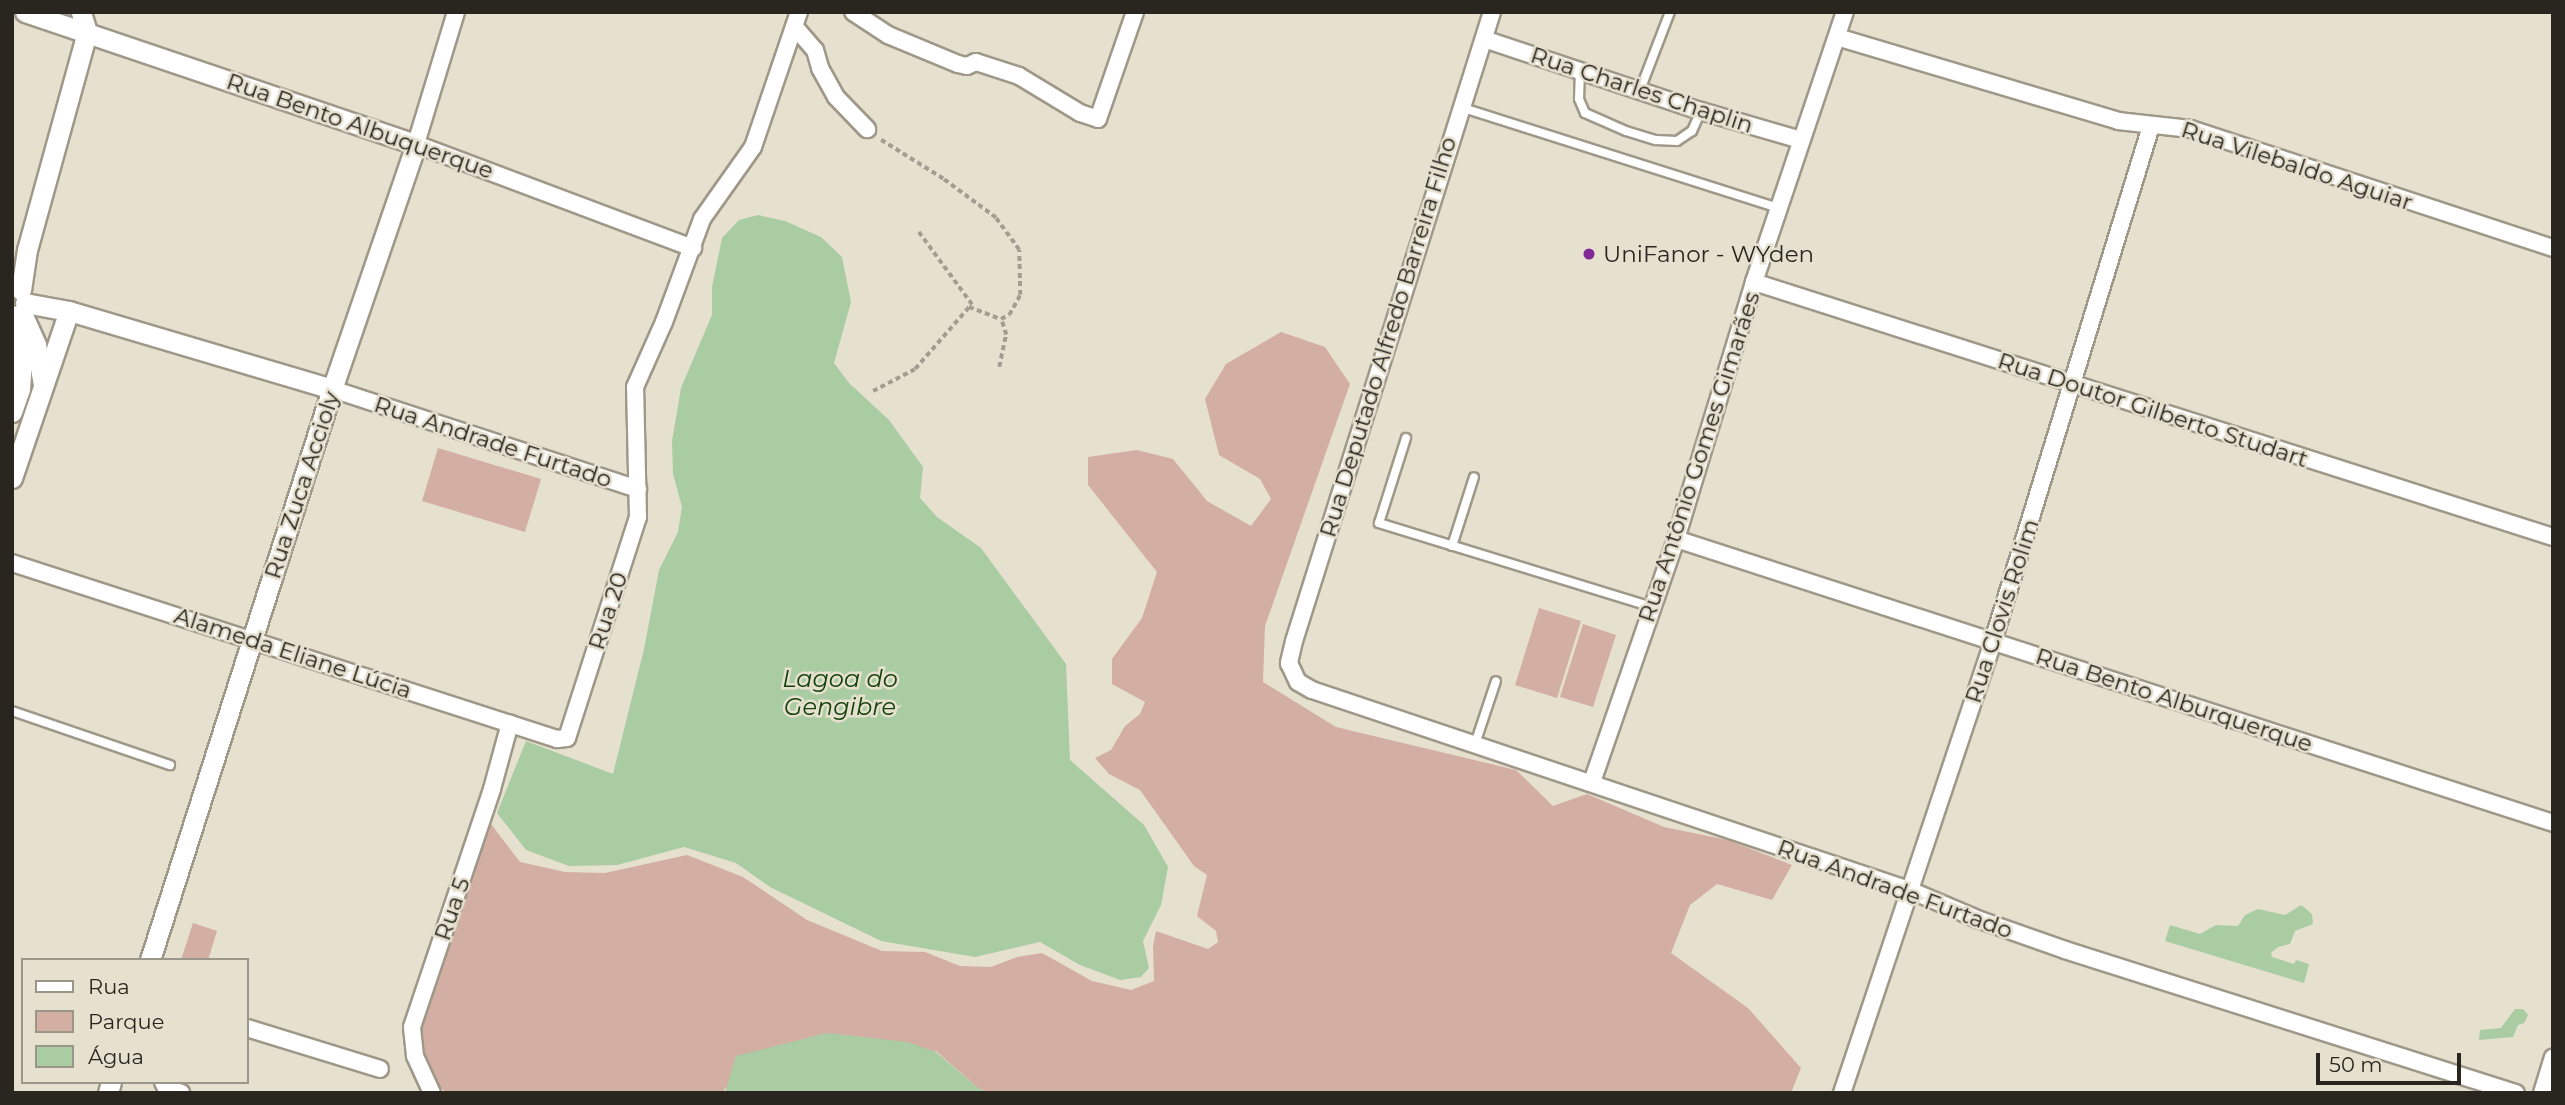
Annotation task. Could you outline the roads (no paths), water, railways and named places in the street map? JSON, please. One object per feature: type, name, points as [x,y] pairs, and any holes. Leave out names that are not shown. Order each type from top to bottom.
[{"type":"street","name":"Rua Bento Albuquerque","points":[[25,12],[416,144],[693,248]]},
{"type":"street","points":[[13,408],[20,389],[22,363],[17,299],[27,250],[87,32],[80,12]]},
{"type":"street","name":"Rua Zuca Accioly","points":[[151,958],[332,389],[416,144],[456,12]]},
{"type":"street","points":[[853,12],[888,35],[958,64],[967,66],[976,62],[1019,76],[1054,99],[1098,120],[1135,12]]},
{"type":"street","name":"Rua Deputado Alfredo Barreira Filho","points":[[1289,663],[1460,107],[1492,12]]},
{"type":"street","name":"Rua Antônio Gomes Gimarães","points":[[1592,782],[1676,539],[1754,282],[1845,12]]},
{"type":"street","points":[[796,19],[815,50],[820,68],[836,97],[867,130]]},
{"type":"street","name":"Rua 20","points":[[570,732],[638,517],[635,387],[709,207],[733,179],[753,146],[796,19]]},
{"type":"street","name":"Rua Vilebaldo Aguiar","points":[[1837,37],[2118,121],[2191,129],[2553,248]]},
{"type":"street","name":"Rua Charles Chaplin","points":[[1484,38],[1700,111],[1801,140]]},
{"type":"street","name":"Rua Clovis Rolim","points":[[1842,1093],[1912,891],[1993,641],[2151,126]]},
{"type":"street","name":"Rua Doutor Gilberto Studart","points":[[1754,282],[2553,537]]},
{"type":"street","points":[[17,299],[36,345],[44,386]]},
{"type":"street","name":"Rua Andrade Furtado","points":[[17,299],[69,311],[332,389],[638,489]]},
{"type":"street","points":[[12,478],[69,311]]},
{"type":"street","name":"Rua Bento Alburquerque","points":[[1676,539],[2553,823]]},
{"type":"street","name":"Alameda Eliane Lúcia","points":[[12,563],[557,739],[567,738],[570,732]]},
{"type":"street","name":"Rua Andrade Furtado","points":[[1289,663],[1290,671],[1305,687],[1912,891],[1980,920],[2065,950],[2516,1093]]},
{"type":"street","name":"Rua 5","points":[[432,1093],[415,1056],[412,1027],[492,789],[510,723]]},
{"type":"street","points":[[248,1028],[380,1069]]},
{"type":"street","points":[[2542,1093],[2553,1058]]},
{"type":"street","points":[[164,1084],[166,1088],[181,1093]]},
{"type":"lane","points":[[1640,90],[1670,12]]},
{"type":"lane","points":[[1580,71],[1579,99],[1585,113],[1626,131],[1656,140],[1677,141],[1692,131],[1700,111]]},
{"type":"lane","points":[[1460,107],[1779,208]]},
{"type":"lane","points":[[1406,438],[1379,523],[1652,607]]},
{"type":"lane","points":[[1451,546],[1475,477]]},
{"type":"lane","points":[[1475,744],[1496,681]]},
{"type":"lane","points":[[12,711],[170,765]]},
{"type":"water","name":"Lagoa do Gengibre","points":[[758,215],[785,221],[821,237],[842,257],[851,302],[834,363],[849,383],[889,420],[923,467],[920,498],[937,517],[981,548],[1066,664],[1070,760],[1144,825],[1168,867],[1161,905],[1143,941],[1149,968],[1141,977],[1120,980],[1080,965],[1040,942],[975,957],[881,941],[770,887],[736,863],[684,847],[617,865],[569,866],[526,850],[497,813],[526,741],[613,774],[644,649],[659,570],[678,532],[682,507],[673,474],[672,441],[681,388],[712,315],[712,287],[722,238],[739,220]]},
{"type":"water","points":[[2301,905],[2312,914],[2313,924],[2295,931],[2290,944],[2278,947],[2271,953],[2272,957],[2294,964],[2296,960],[2309,964],[2304,983],[2165,941],[2170,925],[2200,934],[2216,925],[2238,926],[2245,915],[2258,909],[2285,915]]},
{"type":"water","points":[[2515,1009],[2523,1009],[2528,1015],[2524,1023],[2518,1025],[2513,1037],[2479,1040],[2480,1030],[2501,1028]]},
{"type":"water","points":[[827,1033],[907,1042],[936,1052],[978,1088],[989,1093],[725,1093],[736,1056]]},
{"type":"place","name":"UniFanor - WYden","points":[[1589,254]]}]
